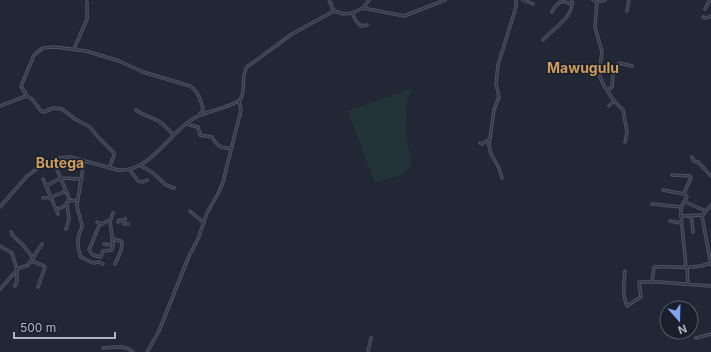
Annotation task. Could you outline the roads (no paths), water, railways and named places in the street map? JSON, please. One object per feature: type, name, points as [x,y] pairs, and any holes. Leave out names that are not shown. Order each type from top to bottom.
[{"type":"street","points":[[329,0],[334,11]]},
{"type":"street","points":[[0,207],[27,176],[39,167],[53,160],[66,157],[118,170],[130,170],[140,165],[162,148],[187,123],[199,116],[239,101],[243,94],[244,72],[247,67],[292,34],[334,11],[344,14],[352,13],[363,8],[369,0]]},
{"type":"street","points":[[363,8],[404,16],[445,0]]},
{"type":"street","points":[[502,178],[502,174],[490,148],[490,139],[494,110],[499,97],[496,83],[498,65],[516,7],[516,0]]},
{"type":"street","points":[[523,0],[533,4]]},
{"type":"street","points":[[543,40],[563,22],[569,13],[572,0]]},
{"type":"street","points":[[593,0],[597,2],[605,0]]},
{"type":"street","points":[[627,11],[629,0]]},
{"type":"street","points":[[705,9],[710,0]]},
{"type":"street","points":[[552,12],[561,1],[572,4]]},
{"type":"street","points":[[74,49],[87,19],[87,2]]},
{"type":"street","points":[[597,2],[595,27],[602,52],[598,72],[600,79],[614,100],[624,110],[627,132],[625,142]]},
{"type":"street","points":[[352,13],[356,21],[361,26],[367,25]]},
{"type":"street","points":[[703,17],[706,18],[711,16]]},
{"type":"street","points":[[109,168],[114,153],[98,138],[90,127],[75,119],[60,108],[54,108],[43,112],[32,99],[26,96],[21,86],[34,55],[39,49],[47,47],[74,49],[119,60],[139,71],[190,86],[195,90],[202,105],[202,110],[199,116]]},
{"type":"street","points":[[608,90],[612,87],[613,75],[619,63],[632,66]]},
{"type":"street","points":[[0,106],[26,96]]},
{"type":"street","points":[[608,106],[614,100]]},
{"type":"street","points":[[147,352],[159,331],[208,213],[223,182],[241,110],[239,101]]},
{"type":"street","points":[[136,110],[144,116],[154,119],[162,124],[174,135]]},
{"type":"street","points":[[187,123],[198,128],[200,135],[212,137],[219,147],[226,149],[232,148]]},
{"type":"street","points":[[480,142],[482,144],[490,139]]},
{"type":"street","points":[[692,157],[711,176]]},
{"type":"street","points":[[53,160],[69,201]]},
{"type":"street","points":[[84,161],[76,208],[80,215],[82,227],[77,243],[81,257],[93,263],[99,262],[103,264]]},
{"type":"street","points":[[140,165],[153,173],[166,186],[174,188]]},
{"type":"street","points":[[130,170],[138,181],[143,182],[147,180]]},
{"type":"street","points":[[672,175],[691,177],[684,194],[687,197],[681,207],[681,223],[688,284]]},
{"type":"street","points":[[46,186],[61,178],[82,179]]},
{"type":"street","points":[[43,179],[58,214]]},
{"type":"street","points":[[663,190],[684,194]]},
{"type":"street","points":[[43,198],[66,191]]},
{"type":"street","points":[[56,210],[67,204],[69,201],[77,200]]},
{"type":"street","points":[[684,202],[706,211]]},
{"type":"street","points":[[66,229],[69,219],[67,204]]},
{"type":"street","points":[[652,204],[681,207]]},
{"type":"street","points":[[652,282],[654,266],[686,268],[711,264],[703,215],[711,205]]},
{"type":"street","points":[[190,211],[204,223]]},
{"type":"street","points":[[111,219],[99,226],[89,250],[94,255],[101,258],[103,251],[112,250],[111,219],[113,213]]},
{"type":"street","points":[[691,215],[693,232]]},
{"type":"street","points":[[681,216],[703,215]]},
{"type":"street","points":[[118,222],[119,220],[124,220],[124,224],[128,224]]},
{"type":"street","points":[[670,221],[681,223]]},
{"type":"street","points":[[97,222],[102,224]]},
{"type":"street","points":[[11,232],[12,236],[23,245],[33,258]]},
{"type":"street","points":[[112,237],[115,240],[122,242],[121,251],[115,264]]},
{"type":"street","points":[[0,289],[17,269],[26,266],[31,261],[42,244]]},
{"type":"street","points":[[104,244],[112,245]]},
{"type":"street","points":[[0,246],[12,253],[17,269],[17,281],[15,286]]},
{"type":"street","points":[[31,261],[45,267],[38,287]]},
{"type":"street","points":[[625,271],[624,296],[627,306],[641,297],[639,282],[711,286]]},
{"type":"street","points":[[699,337],[711,334]]},
{"type":"street","points":[[368,352],[371,338]]},
{"type":"street","points":[[104,348],[129,348],[134,352]]},
{"type":"district","name":"Mawugulu","points":[[583,68]]},
{"type":"district","name":"Butega","points":[[60,163]]}]
